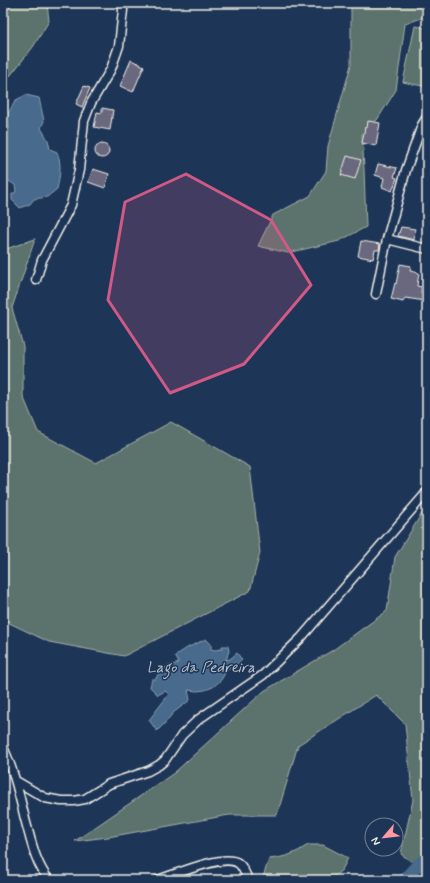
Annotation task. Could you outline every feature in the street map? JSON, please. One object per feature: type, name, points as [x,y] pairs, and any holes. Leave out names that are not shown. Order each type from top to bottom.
[{"type":"street","points":[[36,280],[42,260],[71,205],[79,170],[84,121],[91,103],[111,69],[119,46],[123,10],[122,3]]},
{"type":"street","points":[[376,294],[387,239],[406,170],[422,125],[427,117]]},
{"type":"street","points":[[387,239],[427,249]]},
{"type":"street","points":[[16,781],[45,798],[74,802],[85,799],[109,784],[148,771],[159,765],[165,760],[182,735],[199,719],[263,675],[301,638],[427,492]]},
{"type":"street","points":[[3,748],[16,781],[34,851],[48,880]]},
{"type":"street","points":[[158,880],[213,862],[232,860],[240,863],[248,879],[247,880]]},
{"type":"highlighted area","points":[[186,174],[271,220],[311,285],[244,364],[170,393],[108,300],[125,202]]},
{"type":"green space","points":[[3,3],[47,3],[49,21],[33,47],[10,76],[3,69]]},
{"type":"green space","points":[[351,3],[427,3],[427,16],[405,24],[396,90],[377,120],[362,134],[366,227],[339,241],[288,253],[258,246],[273,215],[310,196],[326,171],[328,146],[351,65]]},
{"type":"green space","points":[[415,26],[427,28],[427,87],[403,82]]},
{"type":"green space","points":[[35,239],[12,308],[23,346],[23,396],[38,432],[96,463],[171,422],[250,467],[260,553],[250,591],[124,656],[49,642],[3,620],[3,250]]},
{"type":"green space","points":[[427,505],[427,873],[404,856],[404,840],[413,800],[405,724],[376,695],[298,745],[277,815],[229,815],[108,837],[75,841],[174,773],[264,691],[333,650],[387,611],[395,557]]},
{"type":"green space","points":[[308,845],[323,845],[348,858],[342,870],[330,880],[262,880],[269,859],[290,855]]},
{"type":"water","points":[[26,95],[39,98],[44,121],[41,128],[48,140],[50,149],[57,152],[60,161],[60,170],[57,189],[47,197],[34,199],[30,204],[20,208],[12,200],[12,194],[16,192],[15,185],[4,178],[3,125],[9,128],[7,115],[16,100]]},
{"type":"water","name":"Lago da Pedreira","points":[[206,639],[211,644],[211,649],[222,649],[222,646],[228,646],[229,651],[226,660],[230,659],[237,653],[242,660],[227,670],[221,680],[213,687],[197,691],[188,690],[190,700],[173,713],[157,731],[149,720],[169,694],[165,691],[158,695],[150,687],[152,679],[156,679],[159,672],[165,668],[179,663],[175,656],[187,648]]},
{"type":"building","points":[[131,60],[144,66],[133,92],[120,86]]},
{"type":"building","points":[[84,86],[90,88],[82,107],[76,104]]},
{"type":"building","points":[[102,108],[113,110],[110,130],[94,127],[97,112],[102,113]]},
{"type":"building","points":[[368,121],[380,123],[376,146],[362,143],[365,127],[367,128]]},
{"type":"building","points":[[102,144],[107,146],[109,151],[107,156],[102,158],[97,156],[95,151],[97,146]]},
{"type":"building","points":[[347,156],[361,160],[355,179],[341,175]]},
{"type":"building","points":[[378,164],[397,168],[394,177],[397,178],[392,191],[382,187],[384,178],[375,175]]},
{"type":"building","points":[[93,169],[109,174],[105,188],[88,182]]},
{"type":"building","points":[[401,227],[415,229],[414,240],[398,236]]},
{"type":"building","points":[[361,241],[380,244],[379,250],[375,250],[373,259],[358,256]]},
{"type":"building","points":[[400,264],[411,266],[410,271],[419,273],[417,286],[422,287],[421,293],[426,294],[425,301],[405,298],[403,302],[391,299]]},
{"type":"waterway","points":[[404,880],[427,858]]}]
